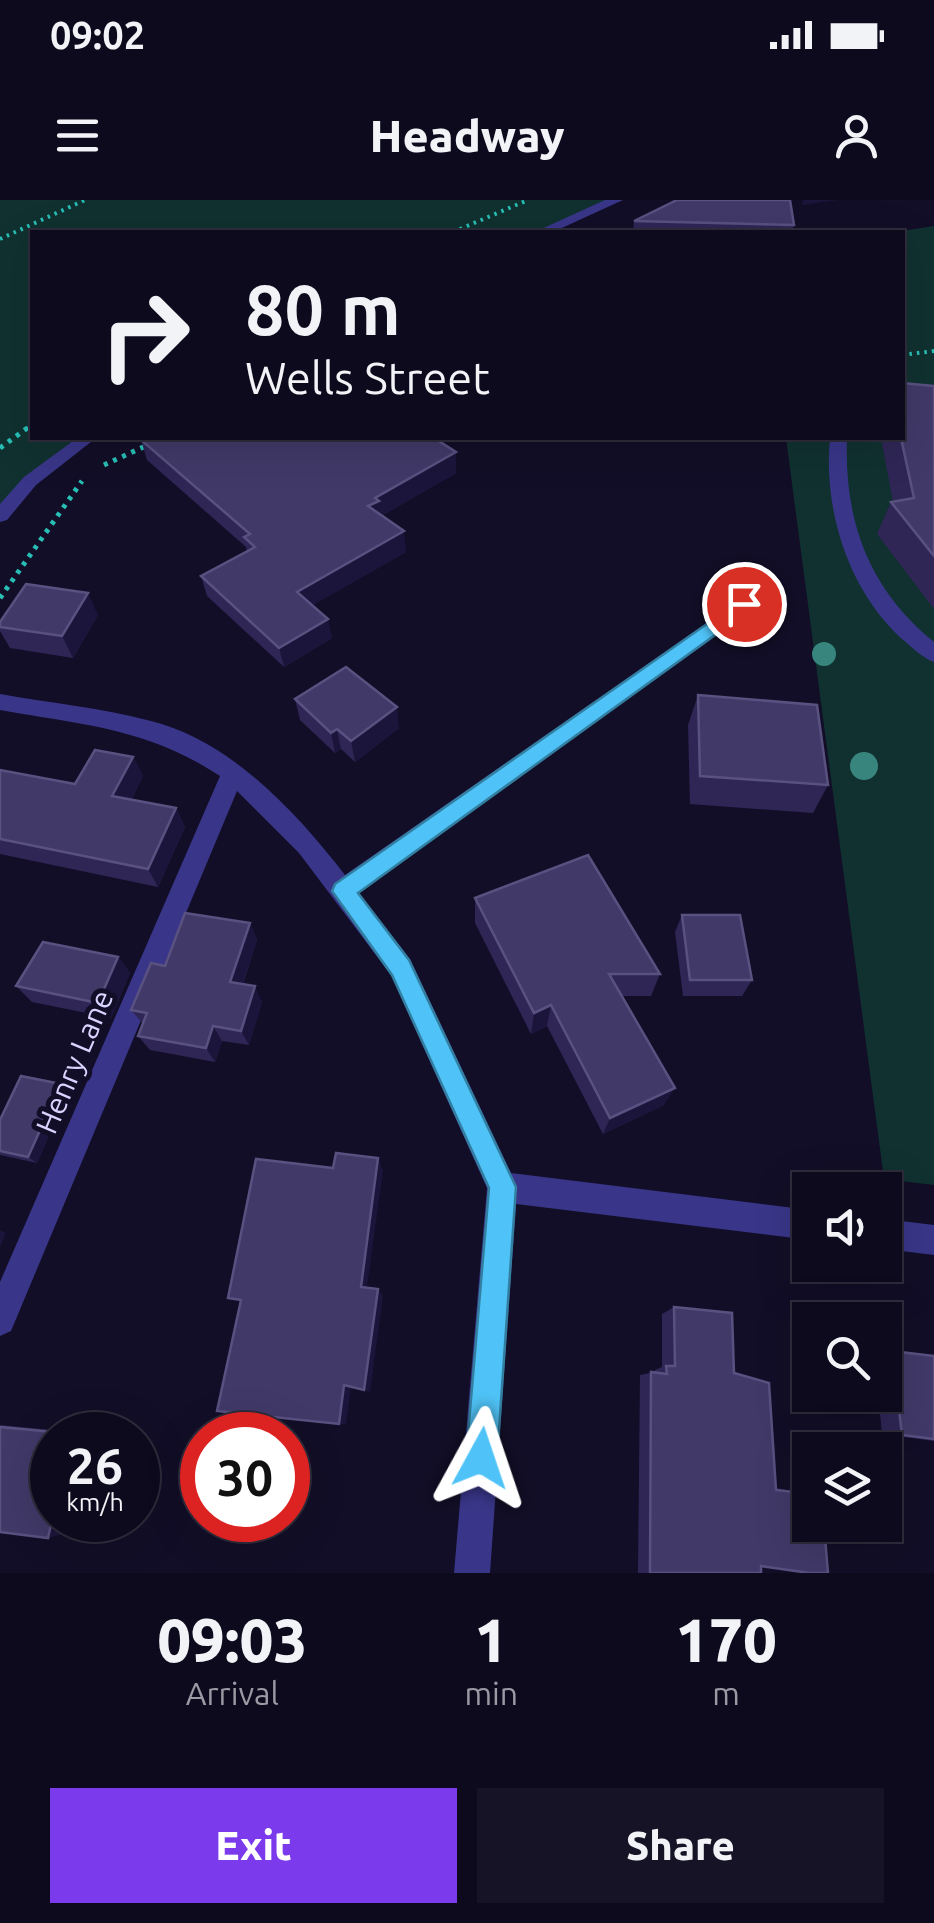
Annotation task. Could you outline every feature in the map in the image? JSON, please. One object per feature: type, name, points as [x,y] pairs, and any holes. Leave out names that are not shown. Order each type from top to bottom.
[{"type":"street","points":[[547,230],[616,200]]},
{"type":"street","points":[[0,516],[30,481],[84,440]]},
{"type":"street","points":[[838,440],[844,506],[856,558],[880,604],[934,654]]},
{"type":"street","points":[[343,891],[744,604]]},
{"type":"street","points":[[0,702],[150,729],[193,747],[272,807],[401,967],[502,1187],[472,1573]]},
{"type":"street","name":"Henry Lane","points":[[0,1320],[232,773]]},
{"type":"street","points":[[502,1187],[792,1223]]},
{"type":"street","points":[[902,1236],[934,1240]]},
{"type":"path","points":[[0,239],[85,200]]},
{"type":"path","points":[[457,230],[528,200]]},
{"type":"path","points":[[905,355],[934,351]]},
{"type":"path","points":[[0,448],[30,427]]},
{"type":"path","points":[[96,469],[159,440]]},
{"type":"path","points":[[0,598],[87,474]]},
{"type":"green space","points":[[0,200],[616,200],[547,230],[30,230],[30,440],[84,440],[62,453],[0,516]]},
{"type":"green space","points":[[934,226],[934,1185],[902,1181],[902,1172],[883,1172],[786,440],[905,440],[905,230]]},
{"type":"building","points":[[677,200],[790,200],[794,225],[634,221]]},
{"type":"building","points":[[905,383],[934,386],[934,556],[891,502],[914,498],[901,440],[905,440]]},
{"type":"building","points":[[141,440],[437,440],[456,452],[375,498],[379,501],[368,506],[404,531],[297,592],[328,619],[279,648],[201,576],[255,547],[244,537],[250,534]]},
{"type":"building","points":[[26,584],[88,593],[62,636],[0,627]]},
{"type":"building","points":[[346,667],[397,707],[351,741],[337,729],[331,733],[295,699]]},
{"type":"building","points":[[698,695],[817,705],[828,785],[700,776]]},
{"type":"building","points":[[95,750],[133,757],[112,796],[176,808],[148,869],[0,839],[0,770],[75,784]]},
{"type":"building","points":[[588,855],[660,974],[609,974],[675,1088],[610,1118],[551,1005],[534,1013],[475,898]]},
{"type":"building","points":[[185,913],[250,923],[230,982],[255,986],[241,1031],[213,1026],[206,1048],[138,1036],[147,1013],[131,1010],[151,963],[165,966]]},
{"type":"building","points":[[682,915],[740,915],[752,980],[690,980]]},
{"type":"building","points":[[43,942],[118,957],[98,1003],[16,986]]},
{"type":"building","points":[[21,1076],[61,1084],[28,1157],[0,1151],[0,1120]]},
{"type":"building","points":[[336,1153],[378,1158],[361,1287],[378,1289],[364,1390],[344,1385],[339,1424],[310,1421],[310,1412],[217,1411],[241,1300],[228,1298],[256,1159],[333,1168]]},
{"type":"building","points":[[674,1307],[732,1313],[734,1373],[769,1383],[776,1490],[792,1492],[792,1542],[825,1542],[828,1573],[761,1566],[761,1573],[650,1573],[651,1372],[667,1374],[666,1366],[675,1366]]},
{"type":"building","points":[[902,1352],[934,1356],[934,1439],[902,1432]]},
{"type":"building","points":[[0,1427],[30,1430],[30,1536],[0,1532]]},
{"type":"route","points":[[481,1458],[502,1187],[401,967],[343,891],[744,604]]}]
